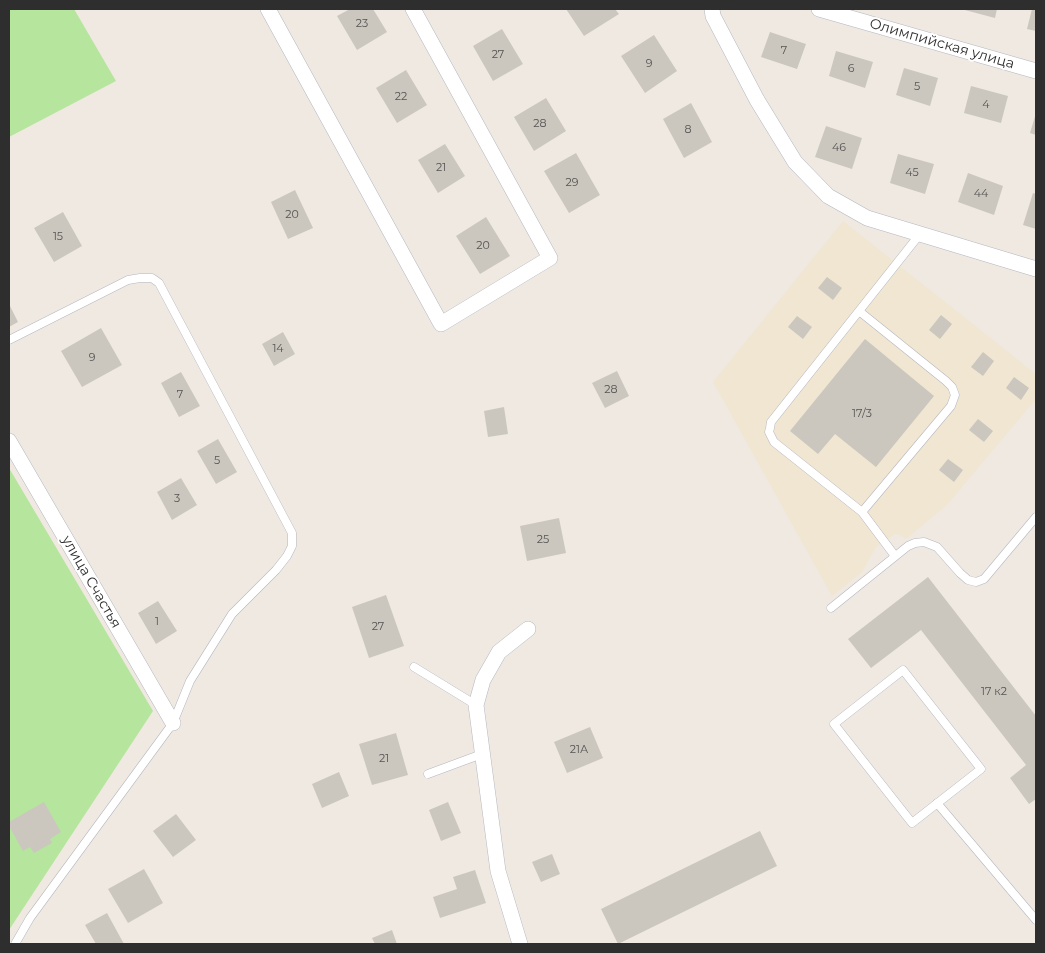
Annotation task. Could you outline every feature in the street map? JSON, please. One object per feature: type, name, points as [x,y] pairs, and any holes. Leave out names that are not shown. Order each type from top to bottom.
[{"type":"street","points":[[268,9],[441,324],[550,258],[414,9]]},
{"type":"street","points":[[712,9],[713,16],[757,100],[794,162],[828,196],[867,218],[1036,269]]},
{"type":"street","name":"Олимпийская улица","points":[[819,9],[1036,71]]},
{"type":"street","name":"улица Счастья","points":[[9,441],[173,723]]},
{"type":"street","points":[[520,944],[498,871],[476,705],[483,680],[499,652],[528,629]]},
{"type":"lane","points":[[896,556],[862,512],[774,442],[770,432],[771,422],[920,234]]},
{"type":"lane","points":[[9,340],[128,280],[152,278],[159,283],[292,533],[292,546],[287,556],[232,614],[190,681],[173,723],[30,918],[15,944]]},
{"type":"lane","points":[[859,311],[946,381],[952,387],[955,395],[951,406],[862,512]]},
{"type":"lane","points":[[831,608],[908,546],[915,543],[930,543],[937,546],[968,580],[976,582],[984,579],[1036,517]]},
{"type":"lane","points":[[414,667],[476,705]]},
{"type":"lane","points":[[903,670],[981,769],[937,803],[912,823],[834,724],[903,670]]},
{"type":"lane","points":[[428,774],[482,754]]},
{"type":"lane","points":[[937,803],[1036,920]]},
{"type":"shaded area","points":[[843,221],[1036,374],[1036,399],[947,505],[906,539],[895,534],[876,547],[862,572],[832,596],[713,382]]},
{"type":"green space","points":[[9,9],[74,9],[116,81],[9,137]]},
{"type":"green space","points":[[9,468],[153,711],[9,930]]},
{"type":"building","points":[[350,9],[373,9],[387,32],[357,50],[337,16]]},
{"type":"building","points":[[566,9],[615,9],[619,14],[584,36]]},
{"type":"building","points":[[961,9],[997,9],[995,18]]},
{"type":"building","points":[[1032,9],[1036,9],[1036,31],[1027,29]]},
{"type":"building","points":[[502,29],[523,64],[493,81],[473,46]]},
{"type":"building","points":[[770,32],[806,44],[797,69],[761,57]]},
{"type":"building","points":[[654,35],[677,71],[645,93],[621,56]]},
{"type":"building","points":[[836,51],[873,62],[865,88],[829,76]]},
{"type":"building","points":[[904,68],[938,78],[930,106],[896,95]]},
{"type":"building","points":[[406,70],[427,105],[397,123],[376,88]]},
{"type":"building","points":[[971,86],[1008,96],[1001,123],[964,113]]},
{"type":"building","points":[[546,98],[566,131],[534,151],[514,117]]},
{"type":"building","points":[[691,103],[712,142],[684,158],[663,119]]},
{"type":"building","points":[[1036,113],[1036,135],[1030,133]]},
{"type":"building","points":[[826,126],[862,138],[852,169],[815,157]]},
{"type":"building","points":[[445,144],[465,176],[438,193],[418,160]]},
{"type":"building","points":[[576,153],[600,195],[569,213],[544,171]]},
{"type":"building","points":[[898,154],[934,164],[925,194],[890,183]]},
{"type":"building","points":[[968,173],[1003,186],[994,215],[958,202]]},
{"type":"building","points":[[295,190],[313,228],[288,239],[271,202]]},
{"type":"building","points":[[1033,193],[1036,194],[1036,229],[1023,225]]},
{"type":"building","points":[[63,212],[82,246],[54,262],[34,228]]},
{"type":"building","points":[[486,217],[510,256],[480,274],[456,236]]},
{"type":"building","points":[[827,277],[842,288],[833,300],[818,288]]},
{"type":"building","points":[[9,304],[18,322],[9,327]]},
{"type":"building","points":[[941,315],[952,324],[940,339],[929,330]]},
{"type":"building","points":[[797,316],[812,327],[803,339],[788,327]]},
{"type":"building","points":[[101,328],[122,365],[82,387],[61,351]]},
{"type":"building","points":[[283,332],[295,354],[274,366],[262,344]]},
{"type":"building","points":[[865,339],[934,396],[876,467],[835,434],[818,454],[790,431]]},
{"type":"building","points":[[983,352],[994,361],[983,376],[971,367]]},
{"type":"building","points":[[617,371],[629,396],[605,408],[592,383]]},
{"type":"building","points":[[181,372],[200,406],[179,417],[161,383]]},
{"type":"building","points":[[1014,377],[1029,388],[1021,400],[1006,388]]},
{"type":"building","points":[[504,407],[508,434],[488,437],[484,411]]},
{"type":"building","points":[[978,419],[993,431],[984,442],[969,430]]},
{"type":"building","points":[[218,439],[237,472],[216,484],[197,451]]},
{"type":"building","points":[[948,459],[963,470],[954,482],[939,470]]},
{"type":"building","points":[[181,478],[197,505],[172,520],[157,492]]},
{"type":"building","points":[[559,518],[566,553],[527,561],[520,526]]},
{"type":"building","points":[[928,577],[1036,716],[1036,799],[1029,804],[1010,778],[1026,765],[921,630],[871,668],[848,639]]},
{"type":"building","points":[[386,595],[404,646],[369,658],[352,607]]},
{"type":"building","points":[[158,601],[177,631],[156,644],[138,613]]},
{"type":"building","points":[[590,727],[603,758],[567,773],[554,742]]},
{"type":"building","points":[[396,733],[408,775],[372,785],[359,744]]},
{"type":"building","points":[[339,772],[349,796],[322,808],[312,784]]},
{"type":"building","points":[[44,802],[61,832],[50,839],[52,843],[34,853],[30,847],[23,851],[9,826],[9,822]]},
{"type":"building","points":[[448,802],[461,833],[441,841],[429,810]]},
{"type":"building","points":[[176,814],[196,840],[173,857],[153,831]]},
{"type":"building","points":[[760,831],[777,866],[618,944],[601,909]]},
{"type":"building","points":[[552,854],[560,874],[541,882],[532,862]]},
{"type":"building","points":[[144,869],[163,903],[128,923],[108,889]]},
{"type":"building","points":[[475,870],[486,903],[440,918],[433,897],[457,889],[453,877]]},
{"type":"building","points":[[107,913],[124,944],[96,944],[85,925]]},
{"type":"building","points":[[392,930],[397,944],[375,944],[372,938]]}]
